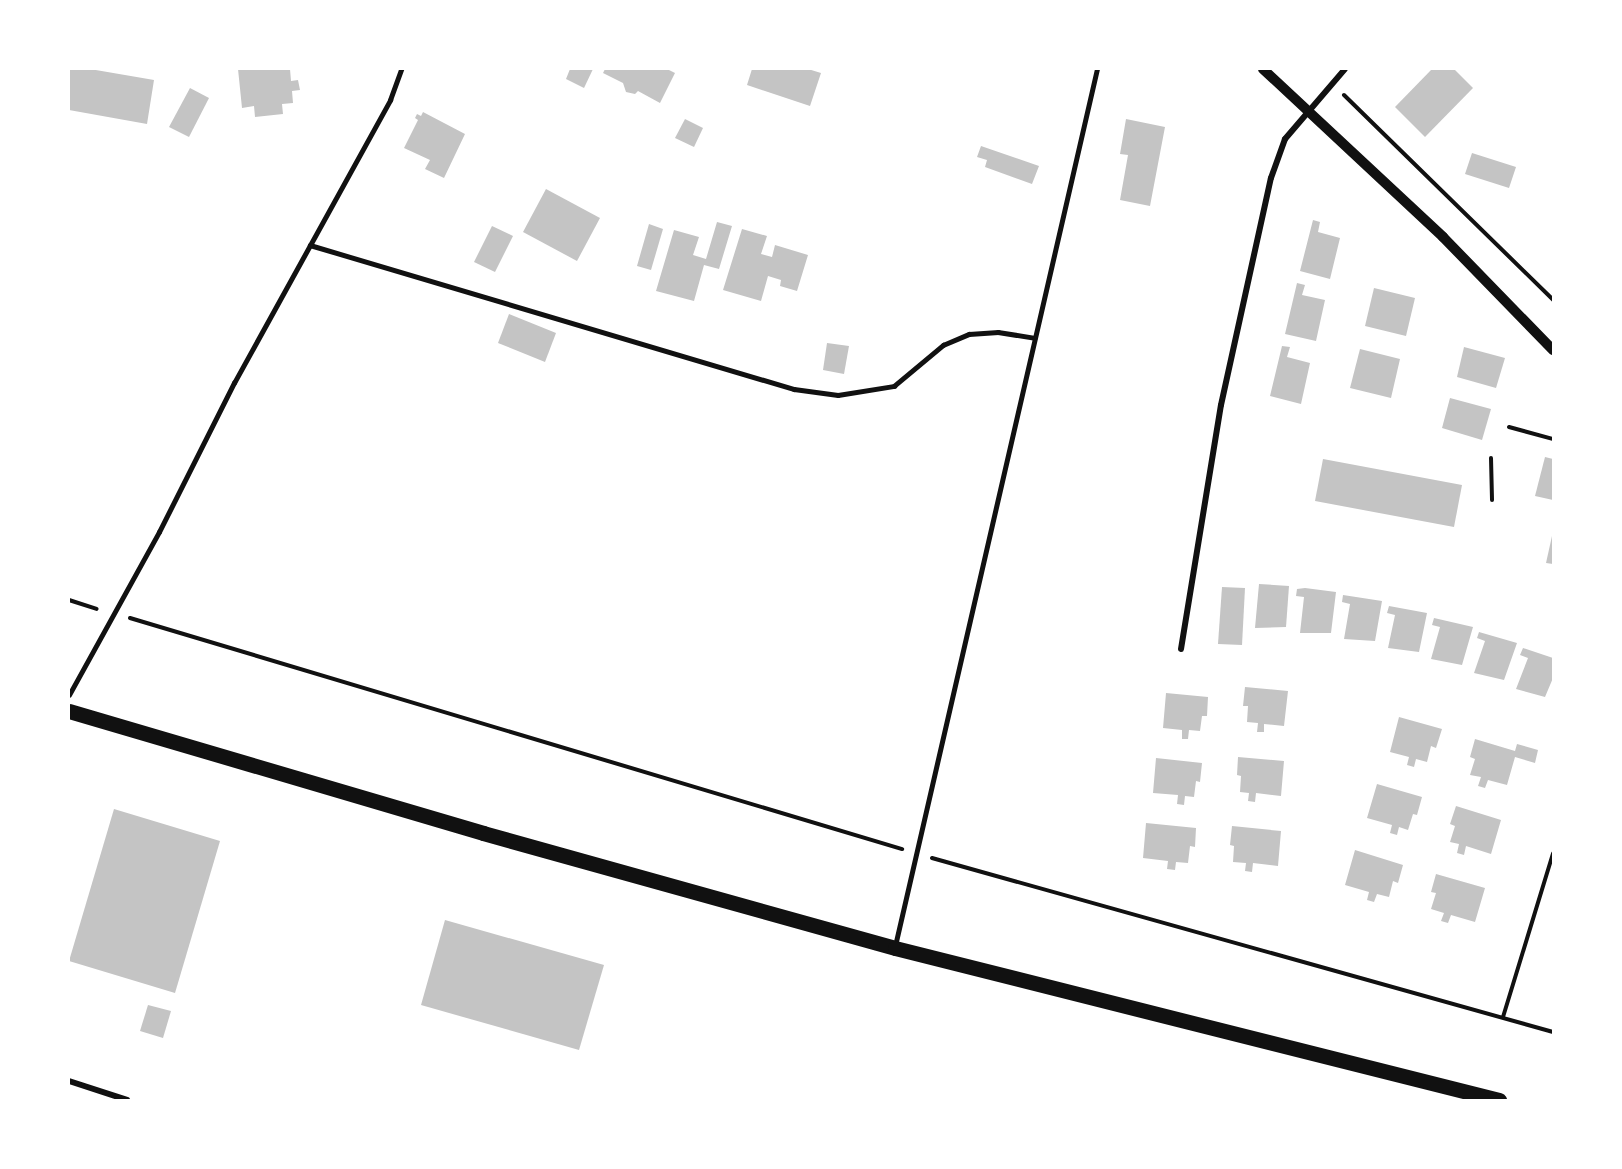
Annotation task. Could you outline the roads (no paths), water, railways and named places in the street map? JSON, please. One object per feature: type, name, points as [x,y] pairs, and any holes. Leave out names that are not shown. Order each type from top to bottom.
[{"type":"main road","points":[[69,711],[471,829],[895,948],[1483,1098],[1499,1100]]},
{"type":"street","points":[[1263,69],[1435,229],[1553,350]]},
{"type":"street","points":[[1181,650],[1221,405],[1271,178],[1285,139],[1345,69]]},
{"type":"street","points":[[69,1081],[127,1100]]},
{"type":"lane","points":[[69,695],[112,613],[159,532],[234,383],[390,100],[401,69]]},
{"type":"lane","points":[[895,948],[1097,69]]},
{"type":"lane","points":[[310,245],[794,389],[838,395],[894,386],[943,345],[969,334],[998,332],[1035,338]]}]
